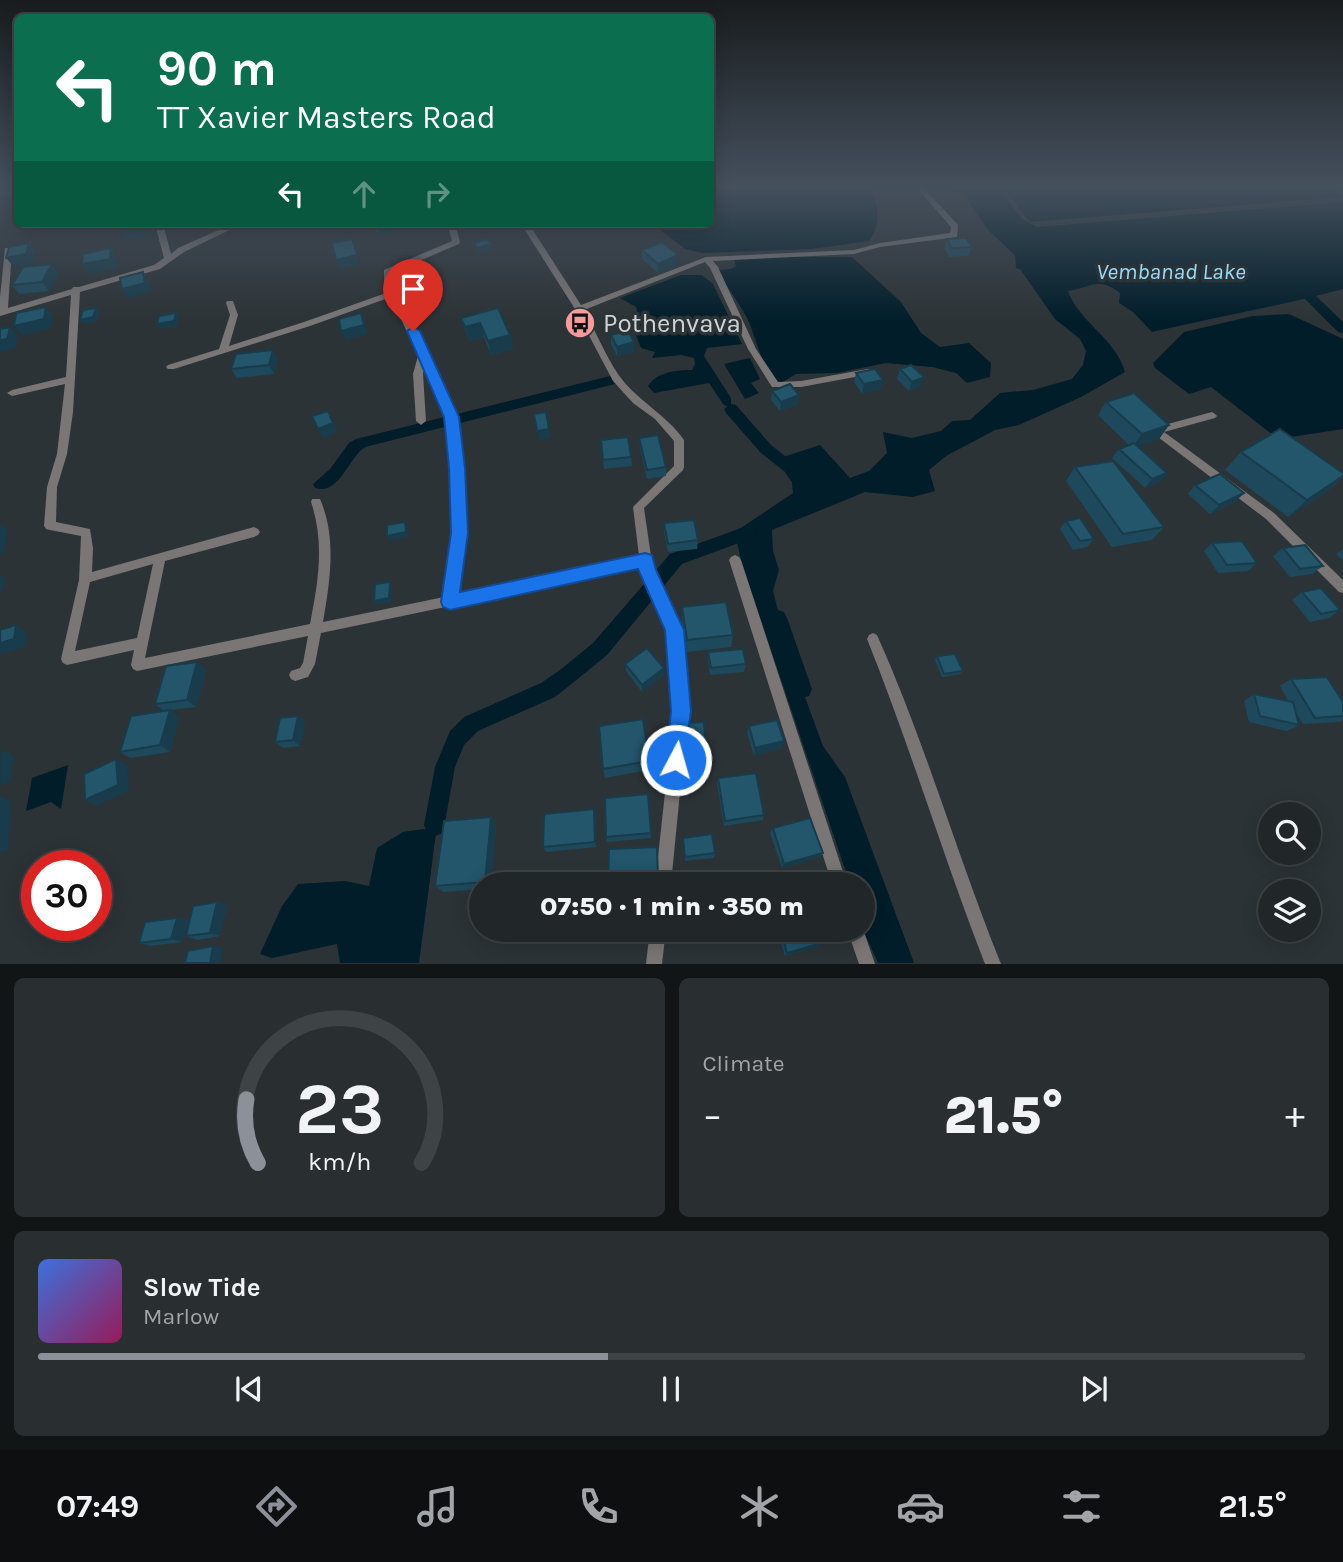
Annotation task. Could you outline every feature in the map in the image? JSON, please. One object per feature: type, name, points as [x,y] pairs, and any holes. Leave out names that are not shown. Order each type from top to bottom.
[{"type":"street","points":[[161,232],[168,259]]},
{"type":"street","points":[[8,250],[2,313],[157,267],[181,250],[220,232]]},
{"type":"street","points":[[450,602],[460,533],[452,421],[387,272],[456,242],[453,232]]},
{"type":"street","points":[[530,232],[579,309],[616,379],[679,440],[679,467],[638,507],[645,560],[675,630],[681,711],[664,872]]},
{"type":"street","points":[[579,309],[706,259],[854,252],[880,245],[954,235],[954,232]]},
{"type":"street","points":[[706,259],[714,267],[752,349],[775,385],[801,384],[868,372]]},
{"type":"street","points":[[76,289],[72,379],[62,454],[52,487],[50,526],[86,532],[86,578],[67,659],[141,643]]},
{"type":"street","points":[[171,367],[394,293]]},
{"type":"street","points":[[223,351],[234,315],[230,303]]},
{"type":"street","points":[[421,421],[418,374],[423,354]]},
{"type":"street","points":[[12,393],[72,379]]},
{"type":"street","points":[[1212,416],[1154,429],[1270,516],[1343,588]]},
{"type":"street","points":[[295,675],[304,673],[309,664],[322,591],[327,540],[316,502]]},
{"type":"street","points":[[86,578],[254,532]]},
{"type":"street","points":[[160,558],[137,665],[645,560]]},
{"type":"street","points":[[734,561],[836,872]]},
{"type":"street","points":[[873,639],[890,680],[965,897],[993,964]]},
{"type":"street","points":[[654,964],[657,942]]},
{"type":"street","points":[[859,942],[867,964]]},
{"type":"water","points":[[663,232],[874,232],[869,241],[811,249],[702,253],[685,249]]},
{"type":"water","name":"Vembanad Lake","points":[[990,232],[1343,232],[1343,289],[1152,332],[1133,312],[1119,303],[1120,293],[1106,285],[1094,284],[1068,291],[1080,312],[1114,350],[1125,372],[1081,397],[1019,425],[995,430],[946,456],[929,470],[935,491],[913,497],[865,492],[772,530],[773,551],[779,570],[773,591],[789,654],[823,746],[845,777],[914,963],[878,963],[868,942],[875,942],[875,872],[846,872],[741,561],[735,532],[793,493],[791,475],[780,458],[820,445],[850,478],[869,471],[887,453],[883,432],[912,438],[941,431],[952,421],[970,420],[1000,393],[1033,390],[1072,379],[1083,365],[1086,351],[1080,339],[1055,319],[1020,269],[1016,268],[1015,255]]},
{"type":"water","points":[[852,257],[901,302],[921,333],[940,347],[969,343],[991,363],[990,377],[967,383],[956,373],[932,367],[886,363],[837,373],[796,374],[781,383],[768,370],[746,316],[717,270],[736,266],[734,259]]},
{"type":"water","points":[[681,275],[702,275],[713,284],[742,344],[707,348],[704,356],[731,398],[731,409],[723,404],[709,383],[654,393],[648,386],[656,378],[673,371],[692,370],[694,358],[681,355],[652,358],[655,352],[641,348],[629,317],[637,311],[636,307],[620,298]]},
{"type":"water","points":[[1289,314],[1343,339],[1343,429],[1278,439],[1211,387],[1189,394],[1155,368],[1153,363],[1184,332],[1253,316]]},
{"type":"water","points":[[750,358],[760,379],[751,383],[759,393],[745,399],[724,364]]},
{"type":"water","points":[[68,765],[61,809],[51,802],[26,811],[32,778]]},
{"type":"water","points":[[424,829],[436,833],[419,963],[340,963],[337,944],[272,958],[260,954],[282,906],[298,884],[345,881],[369,886],[377,848],[403,832]]},
{"type":"building","points":[[966,238],[972,247],[952,248],[947,239]]},
{"type":"building","points":[[352,239],[357,255],[336,260],[332,243]]},
{"type":"building","points":[[487,239],[491,244],[477,248],[474,243]]},
{"type":"building","points":[[662,242],[678,255],[658,264],[642,250]]},
{"type":"building","points":[[29,243],[26,254],[6,258],[9,247]]},
{"type":"building","points":[[111,248],[110,259],[82,264],[83,254]]},
{"type":"building","points":[[52,264],[42,282],[12,285],[23,267]]},
{"type":"building","points":[[143,272],[145,283],[122,289],[120,278]]},
{"type":"building","points":[[46,307],[44,319],[14,326],[16,313]]},
{"type":"building","points":[[96,308],[93,317],[80,320],[83,310]]},
{"type":"building","points":[[498,308],[510,335],[488,341],[480,323],[465,327],[461,318]]},
{"type":"building","points":[[176,313],[174,321],[157,324],[159,316]]},
{"type":"building","points":[[361,313],[364,325],[341,331],[339,319]]},
{"type":"building","points":[[10,327],[7,339],[0,340],[0,329]]},
{"type":"building","points":[[628,331],[634,342],[617,347],[611,335]]},
{"type":"building","points":[[273,350],[269,365],[231,369],[236,354]]},
{"type":"building","points":[[911,365],[924,377],[912,382],[900,369]]},
{"type":"building","points":[[875,369],[883,380],[864,384],[856,373]]},
{"type":"building","points":[[790,384],[799,395],[781,402],[772,391]]},
{"type":"building","points":[[1134,393],[1169,425],[1142,434],[1106,402]]},
{"type":"building","points":[[328,411],[333,423],[318,429],[312,416]]},
{"type":"building","points":[[546,412],[549,429],[537,431],[534,414]]},
{"type":"building","points":[[1280,429],[1343,473],[1343,476],[1307,500],[1241,452]]},
{"type":"building","points":[[658,435],[666,467],[647,470],[639,438]]},
{"type":"building","points":[[628,437],[631,457],[603,460],[601,440]]},
{"type":"building","points":[[1134,443],[1167,473],[1152,479],[1119,449]]},
{"type":"building","points":[[1113,461],[1164,527],[1123,534],[1075,467]]},
{"type":"building","points":[[1220,474],[1244,493],[1219,505],[1195,485]]},
{"type":"building","points":[[1080,518],[1094,539],[1080,541],[1066,521]]},
{"type":"building","points":[[694,520],[698,540],[668,544],[664,523]]},
{"type":"building","points":[[405,522],[406,532],[387,536],[387,525]]},
{"type":"building","points":[[1242,541],[1257,563],[1227,565],[1212,543]]},
{"type":"building","points":[[1305,545],[1323,566],[1300,569],[1283,548]]},
{"type":"building","points":[[390,582],[389,598],[374,601],[375,584]]},
{"type":"building","points":[[1321,588],[1340,610],[1321,614],[1302,592]]},
{"type":"building","points":[[726,602],[733,635],[687,640],[682,607]]},
{"type":"building","points":[[16,625],[14,639],[0,643],[0,630]]},
{"type":"building","points":[[647,648],[664,668],[642,685],[625,664]]},
{"type":"building","points":[[743,649],[746,664],[711,668],[708,652]]},
{"type":"building","points":[[955,654],[963,671],[944,674],[937,656]]},
{"type":"building","points":[[197,662],[187,700],[155,704],[166,666]]},
{"type":"building","points":[[1327,677],[1343,702],[1343,716],[1315,718],[1291,679]]},
{"type":"building","points":[[1254,694],[1293,702],[1299,725],[1260,716]]},
{"type":"building","points":[[170,710],[160,745],[120,752],[131,716]]},
{"type":"building","points":[[298,716],[293,740],[275,742],[280,718]]},
{"type":"building","points":[[643,719],[649,761],[603,769],[599,726]]},
{"type":"building","points":[[777,720],[784,741],[755,748],[749,726]]},
{"type":"building","points":[[704,722],[706,750],[683,751],[682,723]]},
{"type":"building","points":[[116,759],[118,785],[85,800],[84,774]]},
{"type":"building","points":[[756,773],[764,815],[725,821],[718,778]]},
{"type":"building","points":[[648,794],[651,833],[606,837],[605,798]]},
{"type":"building","points":[[594,809],[595,842],[543,847],[544,814]]},
{"type":"building","points":[[491,817],[486,872],[469,872],[469,883],[435,886],[444,821]]},
{"type":"building","points":[[810,818],[823,853],[784,864],[773,828]]},
{"type":"building","points":[[712,834],[715,853],[685,857],[683,838]]},
{"type":"building","points":[[657,847],[658,872],[608,872],[609,849]]},
{"type":"building","points":[[217,902],[210,933],[186,936],[193,906]]},
{"type":"building","points":[[177,918],[171,939],[139,943],[145,922]]},
{"type":"building","points":[[784,942],[822,943],[787,953]]},
{"type":"building","points":[[213,946],[210,963],[185,963],[188,951]]},
{"type":"waterway","points":[[1308,295],[1343,329]]},
{"type":"waterway","points":[[321,484],[336,473],[354,447],[361,443],[614,380]]},
{"type":"waterway","points":[[731,409],[766,449],[797,477]]},
{"type":"waterway","points":[[435,825],[445,767],[457,738],[471,724],[548,690],[567,676],[600,649],[676,559],[749,532]]},
{"type":"waterway","points":[[778,618],[802,689]]},
{"type":"place","name":"Pothenvava","points":[[580,323]]},
{"type":"route","points":[[413,331],[451,417],[460,533],[450,602],[491,591],[645,560],[647,570],[675,630],[681,711],[676,760]]}]
